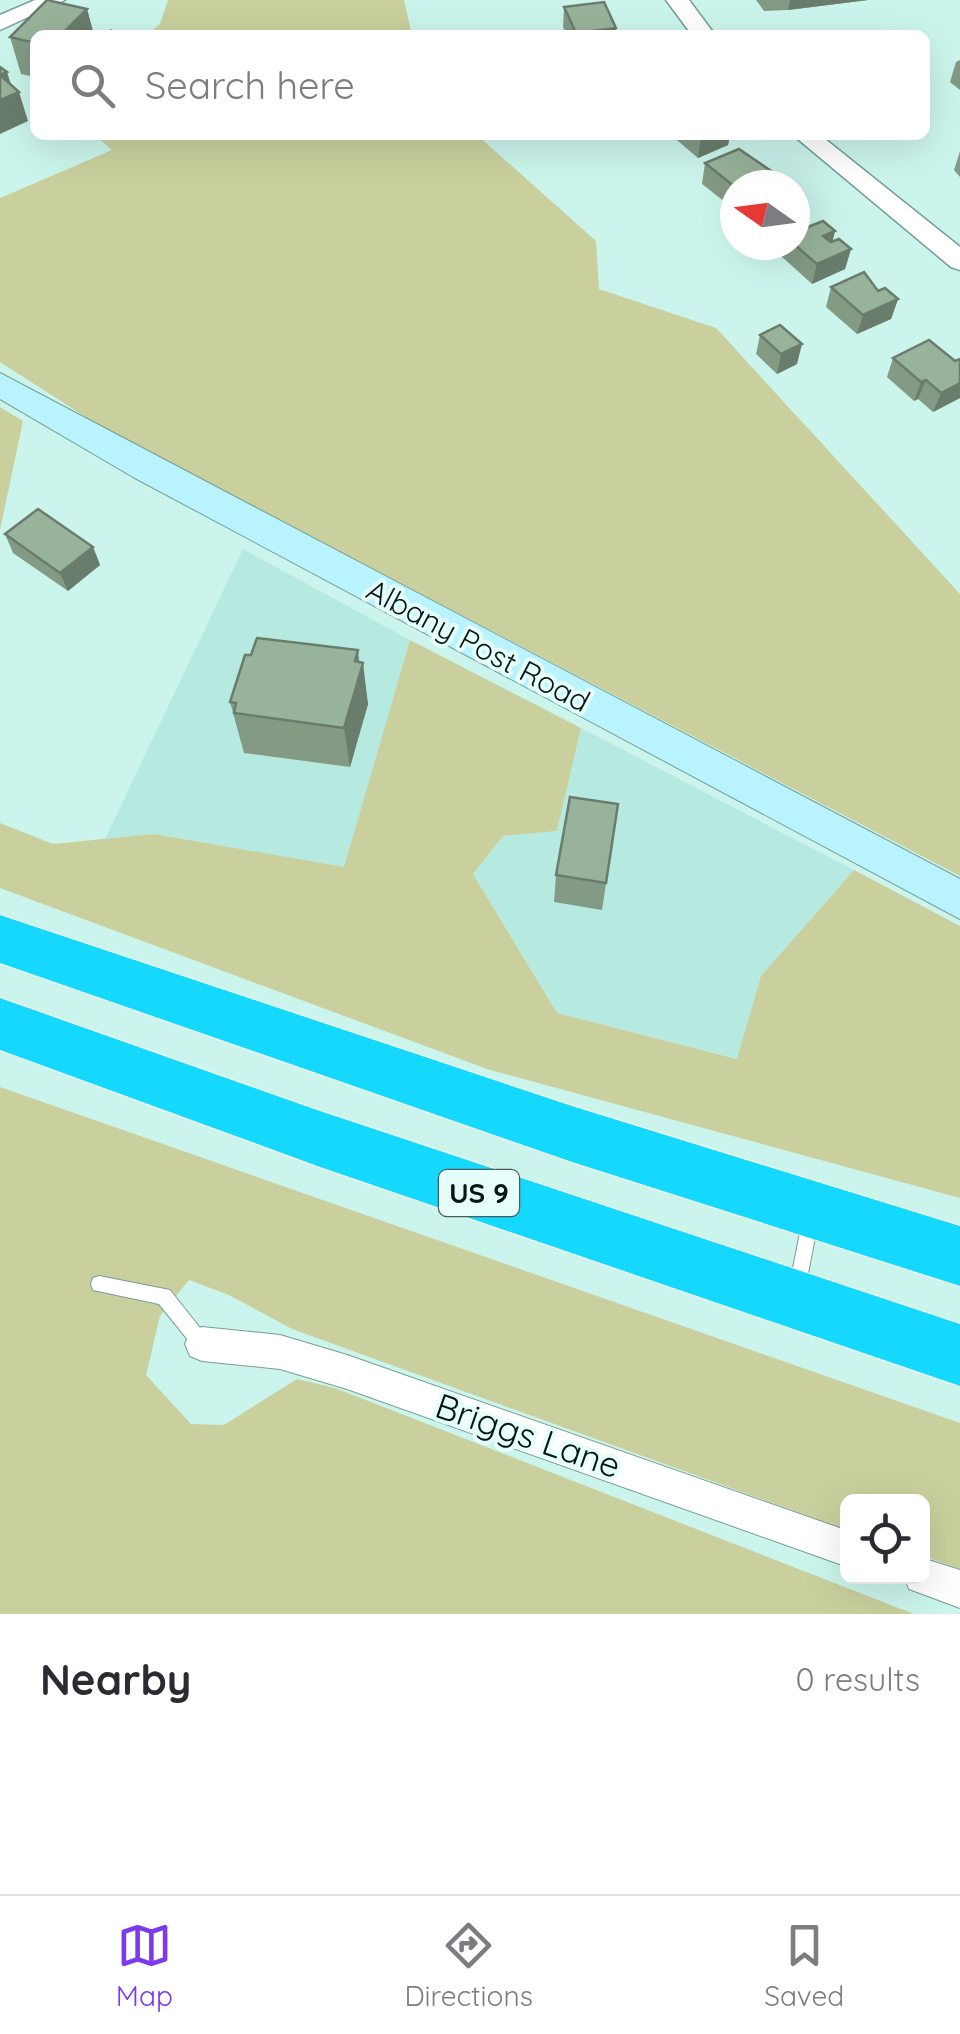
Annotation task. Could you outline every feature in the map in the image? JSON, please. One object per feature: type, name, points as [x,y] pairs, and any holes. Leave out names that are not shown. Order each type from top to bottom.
[{"type":"highway","points":[[0,939],[498,1109],[960,1256]]},
{"type":"highway","name":"US 9","points":[[0,1024],[960,1355]]},
{"type":"main road","name":"Albany Post Road","points":[[0,384],[113,451],[960,900]]},
{"type":"street","points":[[0,23],[54,0]]},
{"type":"street","points":[[677,0],[700,30]]},
{"type":"street","points":[[811,140],[960,261]]},
{"type":"street","name":"Briggs Lane","points":[[202,1344],[280,1352],[330,1367],[840,1546]]},
{"type":"street","points":[[930,1579],[960,1589]]},
{"type":"lane","points":[[794,1300],[812,1209]]},
{"type":"lane","points":[[99,1284],[164,1296],[202,1344]]},
{"type":"shaded area","points":[[243,549],[410,640],[344,868],[154,834],[105,839]]},
{"type":"shaded area","points":[[581,728],[854,870],[761,976],[738,1059],[557,1013],[473,874],[503,836],[557,831]]},
{"type":"green space","points":[[168,0],[404,0],[411,30],[153,30],[160,24]]},
{"type":"green space","points":[[101,140],[483,140],[596,241],[599,289],[716,328],[960,594],[960,876],[98,425],[0,362],[0,198],[112,150]]},
{"type":"green space","points":[[0,407],[23,421],[0,530]]},
{"type":"green space","points":[[410,640],[581,728],[557,831],[503,836],[473,874],[557,1013],[737,1059],[761,976],[854,870],[960,926],[960,1198],[487,1069],[0,888],[0,823],[53,844],[154,834],[344,867]]},
{"type":"green space","points":[[0,1087],[960,1423],[960,1569],[930,1558],[930,1494],[840,1494],[840,1527],[292,1329],[229,1295],[189,1280],[160,1316],[146,1375],[191,1424],[224,1425],[297,1379],[335,1388],[914,1614],[0,1614]]},
{"type":"building","points":[[47,0],[87,9],[66,30],[30,30],[30,42],[10,37]]},
{"type":"building","points":[[604,2],[616,28],[575,30],[564,7]]},
{"type":"building","points":[[0,75],[19,92],[0,100]]},
{"type":"building","points":[[739,149],[770,170],[720,170],[720,175],[705,163]]},
{"type":"building","points":[[823,221],[835,231],[823,236],[831,242],[839,239],[851,249],[817,264],[810,258],[810,226]]},
{"type":"building","points":[[864,272],[878,291],[885,288],[898,299],[863,315],[831,287]]},
{"type":"building","points":[[780,325],[802,344],[781,354],[760,335]]},
{"type":"building","points":[[929,340],[955,361],[960,359],[960,383],[941,393],[893,358]]},
{"type":"building","points":[[38,509],[93,547],[60,573],[5,534]]},
{"type":"building","points":[[257,638],[358,650],[355,661],[363,663],[344,728],[234,713],[236,703],[230,702],[245,655],[251,655]]},
{"type":"building","points":[[570,797],[618,804],[606,883],[556,875]]}]
